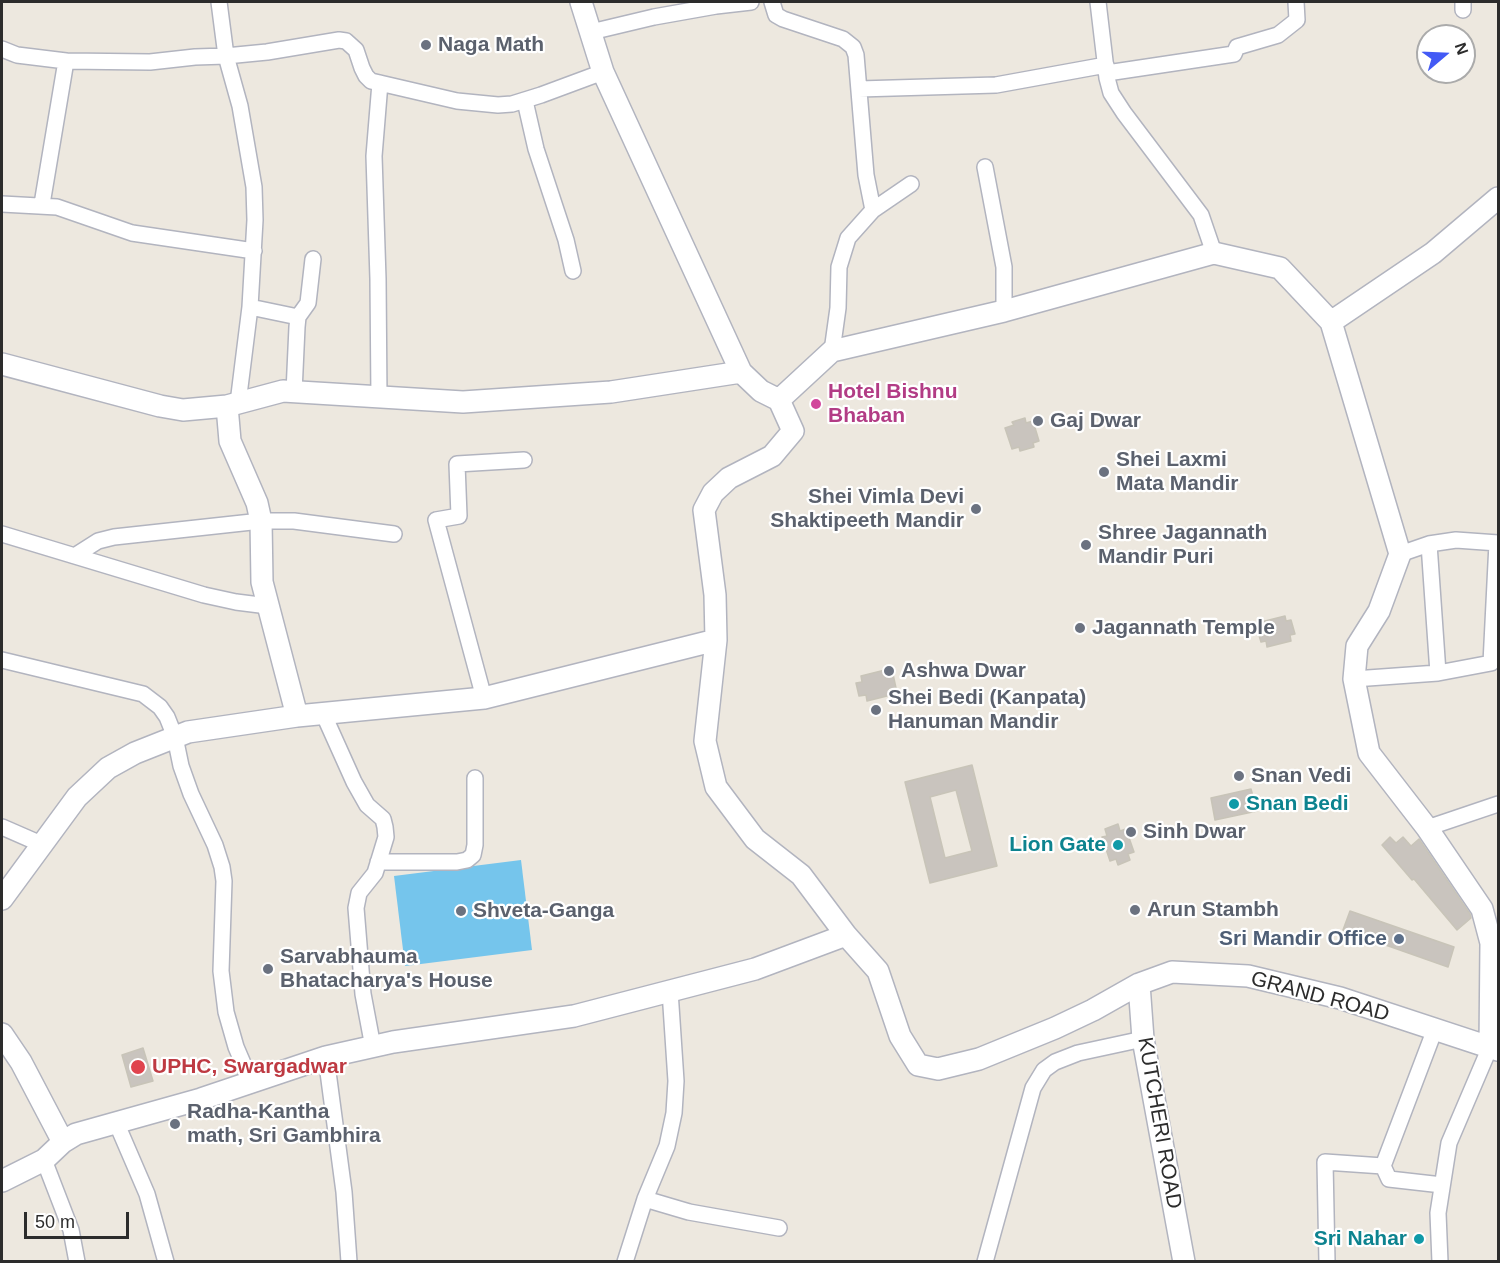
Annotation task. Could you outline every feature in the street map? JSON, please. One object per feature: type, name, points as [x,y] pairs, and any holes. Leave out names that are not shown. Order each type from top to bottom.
[{"type":"street","points":[[219,2],[226,56],[240,106],[254,187],[254,250],[250,307],[233,405],[230,441],[257,503],[261,521],[262,582],[297,716]]},
{"type":"street","points":[[581,2],[603,72],[741,372],[761,392],[779,400],[832,351],[1004,311],[1214,253],[1280,268],[1331,322],[1400,554],[1379,611],[1357,646],[1354,678],[1369,753],[1427,828],[1482,909],[1495,939],[1494,1049],[1449,1143],[1438,1213],[1440,1262]]},
{"type":"street","points":[[591,32],[665,15],[751,2]]},
{"type":"street","points":[[772,2],[776,15],[849,43],[856,55],[866,175],[873,210]]},
{"type":"street","points":[[1098,2],[1111,93],[1124,114],[1201,215],[1214,253]]},
{"type":"street","points":[[858,88],[996,85],[1234,54],[1237,47],[1278,35],[1297,20],[1296,2]]},
{"type":"street","points":[[2,49],[17,55],[66,61],[150,62],[267,52],[339,40],[353,44],[366,76],[380,83],[457,101],[498,105],[525,101],[603,72]]},
{"type":"street","points":[[42,204],[66,61]]},
{"type":"street","points":[[379,399],[374,156],[380,83]]},
{"type":"street","points":[[525,101],[536,149],[566,240],[573,271]]},
{"type":"street","points":[[985,166],[1004,267],[1004,311]]},
{"type":"street","points":[[832,351],[838,308],[839,267],[848,238],[873,210],[911,184]]},
{"type":"street","points":[[1331,322],[1432,253],[1498,199]]},
{"type":"street","points":[[2,204],[42,204],[64,209],[132,234],[254,250]]},
{"type":"street","points":[[294,392],[298,316],[308,303],[313,259]]},
{"type":"street","points":[[250,307],[298,316]]},
{"type":"street","points":[[2,364],[183,410],[233,405],[283,391],[379,399],[463,402],[611,392],[741,372]]},
{"type":"street","name":"GRAND ROAD","points":[[779,400],[794,431],[772,456],[729,478],[713,493],[704,510],[715,595],[716,640],[705,741],[716,787],[755,839],[801,875],[846,935],[878,970],[900,1036],[918,1065],[938,1069],[979,1059],[1055,1028],[1139,984],[1172,972],[1248,976],[1340,998],[1494,1049]]},
{"type":"street","points":[[484,698],[436,520],[459,516],[457,464],[524,460]]},
{"type":"street","points":[[76,555],[98,541],[114,537],[261,521],[294,521],[394,534]]},
{"type":"street","points":[[2,534],[204,595],[268,606]]},
{"type":"street","points":[[1354,678],[1438,673],[1491,663],[1498,543],[1455,540],[1429,544],[1400,554]]},
{"type":"street","points":[[1429,544],[1438,673]]},
{"type":"street","points":[[2,899],[77,797],[108,768],[135,753],[188,732],[323,713],[484,698],[716,640]]},
{"type":"street","points":[[2,660],[143,694],[160,707],[175,737],[190,794],[215,844],[222,867],[224,881],[221,971],[226,1012],[236,1047],[251,1082]]},
{"type":"street","points":[[323,713],[354,782],[367,805],[382,819],[386,837],[375,873],[358,893],[356,908],[363,994],[373,1047]]},
{"type":"street","points":[[378,862],[458,862],[467,860],[473,855],[475,778]]},
{"type":"street","points":[[1427,828],[1498,804]]},
{"type":"street","points":[[2,827],[41,844]]},
{"type":"street","points":[[2,1181],[44,1160],[63,1142],[76,1134],[201,1099],[326,1058],[373,1047],[574,1016],[754,969],[846,935]]},
{"type":"street","name":"KUTCHERI ROAD","points":[[1139,984],[1143,1039],[1184,1262]]},
{"type":"street","points":[[625,1262],[645,1199],[667,1146],[674,1113],[676,1081],[670,991]]},
{"type":"street","points":[[1435,1029],[1383,1166],[1389,1179],[1442,1185]]},
{"type":"street","points":[[2,1034],[21,1062],[63,1142]]},
{"type":"street","points":[[984,1262],[1033,1088],[1044,1070],[1078,1053],[1143,1039]]},
{"type":"street","points":[[326,1058],[344,1192],[350,1262]]},
{"type":"street","points":[[116,1122],[147,1194],[166,1262]]},
{"type":"street","points":[[44,1160],[71,1230],[77,1262]]},
{"type":"street","points":[[1327,1262],[1325,1162],[1383,1166]]},
{"type":"street","points":[[645,1199],[689,1212],[779,1228]]},
{"type":"water","points":[[521,860],[532,950],[405,966],[394,876]]},
{"type":"building","points":[[1025,418],[1026,423],[1033,421],[1039,441],[1033,443],[1034,447],[1020,451],[1019,447],[1012,449],[1005,428],[1014,425],[1012,422]]},
{"type":"building","points":[[1285,616],[1286,621],[1291,620],[1295,634],[1290,635],[1291,641],[1267,647],[1266,641],[1261,642],[1257,629],[1263,628],[1261,622]]},
{"type":"building","points":[[885,670],[886,676],[893,674],[896,688],[889,689],[891,695],[867,701],[866,695],[859,696],[856,683],[862,682],[861,676]]},
{"type":"building","points":[[972,765],[997,866],[930,883],[905,782]],"holes":[[[956,790],[972,851],[945,858],[930,797]]]},
{"type":"building","name":"Snan Bedi","points":[[1251,789],[1257,811],[1215,820],[1211,798]]},
{"type":"building","name":"Lion Gate","points":[[1118,824],[1120,831],[1126,829],[1134,852],[1128,854],[1130,860],[1118,865],[1116,859],[1110,861],[1102,837],[1107,836],[1105,829]]},
{"type":"building","points":[[1390,837],[1396,843],[1403,837],[1411,846],[1419,839],[1470,914],[1471,918],[1457,930],[1382,845]]},
{"type":"building","name":"Sri Mandir Office","points":[[1350,911],[1454,947],[1448,967],[1343,930]]},
{"type":"building","points":[[143,1048],[153,1081],[131,1087],[122,1055]]},
{"type":"place","name":"Naga Math","points":[[426,45]]},
{"type":"place","name":"Hotel Bishnu Bhaban","points":[[816,404]]},
{"type":"place","name":"Gaj Dwar","points":[[1038,421]]},
{"type":"place","name":"Shei Laxmi Mata Mandir","points":[[1104,472]]},
{"type":"place","name":"Shei Vimla Devi Shaktipeeth Mandir","points":[[976,509]]},
{"type":"place","name":"Shree Jagannath Mandir Puri","points":[[1086,545]]},
{"type":"place","name":"Jagannath Temple","points":[[1080,628]]},
{"type":"place","name":"Ashwa Dwar","points":[[889,671]]},
{"type":"place","name":"Shei Bedi (Kanpata) Hanuman Mandir","points":[[876,710]]},
{"type":"place","name":"Snan Vedi","points":[[1239,776]]},
{"type":"place","name":"Snan Bedi","points":[[1234,804]]},
{"type":"place","name":"Sinh Dwar","points":[[1131,832]]},
{"type":"place","name":"Lion Gate","points":[[1118,845]]},
{"type":"place","name":"Arun Stambh","points":[[1135,910]]},
{"type":"place","name":"Shveta-Ganga","points":[[461,911]]},
{"type":"place","name":"Sri Mandir Office","points":[[1399,939]]},
{"type":"place","name":"Sarvabhauma Bhatacharya's House","points":[[268,969]]},
{"type":"place","name":"UPHC, Swargadwar","points":[[138,1067]]},
{"type":"place","name":"Radha-Kantha math, Sri Gambhira","points":[[175,1124]]},
{"type":"place","name":"Sri Nahar","points":[[1419,1239]]}]
